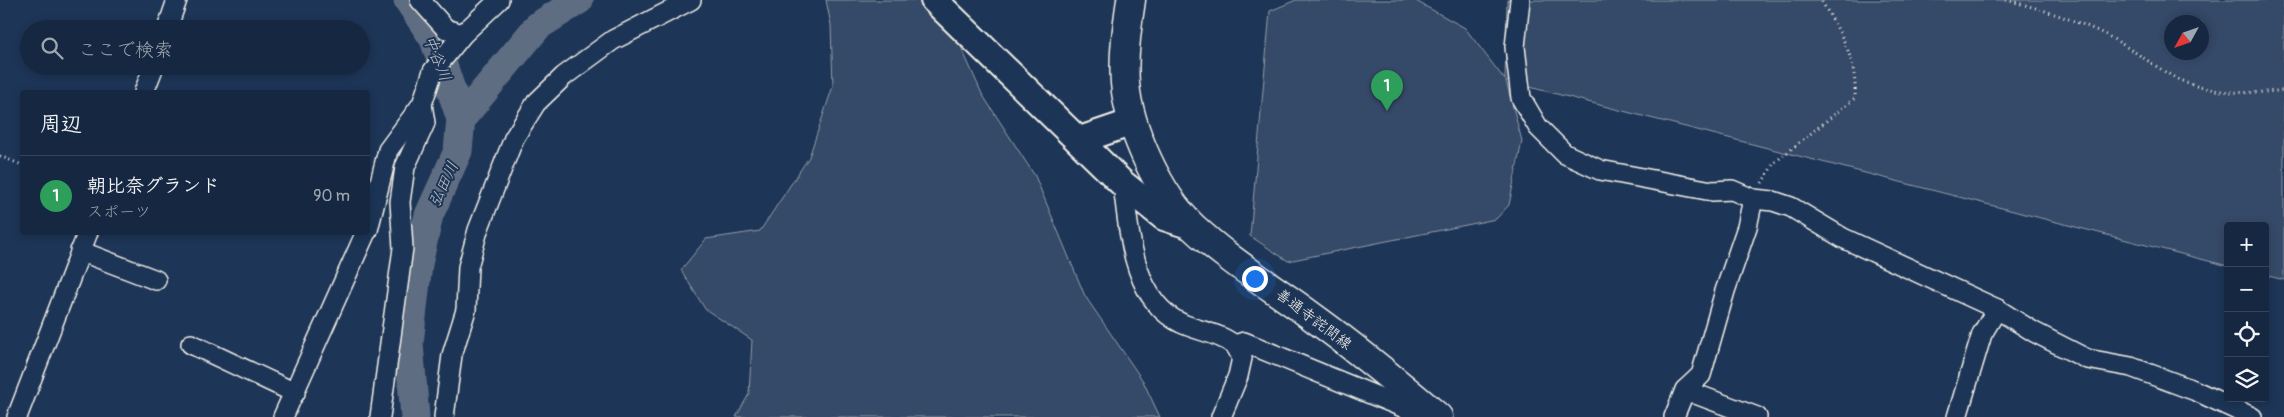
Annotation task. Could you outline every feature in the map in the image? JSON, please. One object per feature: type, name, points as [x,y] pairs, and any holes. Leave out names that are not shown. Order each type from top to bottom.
[{"type":"main road","name":"善通寺詫間線","points":[[1131,0],[1125,36],[1125,83],[1133,122],[1145,155],[1162,187],[1192,226],[1235,262],[1316,319],[1419,411]]},
{"type":"street","points":[[170,20],[178,0]]},
{"type":"street","points":[[420,0],[458,40]]},
{"type":"street","points":[[370,219],[388,150],[422,104],[433,71],[458,40],[499,0]]},
{"type":"street","points":[[444,417],[452,355],[466,310],[468,267],[478,230],[514,138],[536,103],[564,76],[613,40],[692,0]]},
{"type":"street","points":[[934,0],[1080,140],[1123,184],[1164,217],[1192,226]]},
{"type":"street","points":[[1520,0],[1515,47],[1521,98],[1538,127],[1565,154],[1600,170],[1712,191],[1732,190],[1753,199],[1773,201],[1791,207],[1843,238],[1997,309],[2034,332],[2087,359],[2131,367],[2196,391],[2252,417]]},
{"type":"street","points":[[145,90],[151,75]]},
{"type":"street","points":[[380,417],[403,248],[400,202],[404,167],[425,123],[422,104]]},
{"type":"street","points":[[1080,140],[1133,122]]},
{"type":"street","points":[[1123,184],[1130,239],[1141,277],[1154,302],[1164,314],[1235,345],[1242,358],[1238,376],[1221,417]]},
{"type":"street","points":[[1674,417],[1685,390],[1701,375],[1725,290],[1747,227],[1753,199]]},
{"type":"street","points":[[17,417],[87,235]]},
{"type":"street","points":[[283,417],[365,235]]},
{"type":"street","points":[[80,251],[156,280]]},
{"type":"street","points":[[1957,417],[1982,334],[1997,309]]},
{"type":"street","points":[[1235,345],[1244,342],[1419,411]]},
{"type":"street","points":[[191,344],[295,393]]},
{"type":"street","points":[[1685,390],[1757,417]]},
{"type":"path","points":[[1753,199],[1774,163],[1855,98],[1856,76],[1848,48],[1821,0]]},
{"type":"path","points":[[2006,0],[2043,10],[2101,33],[2174,78],[2224,92],[2284,90]]},
{"type":"path","points":[[0,156],[20,164]]},
{"type":"shaded area","points":[[826,0],[918,0],[958,40],[982,94],[1035,176],[1085,296],[1143,381],[1160,417],[736,417],[749,394],[752,340],[705,309],[681,270],[706,239],[760,231],[809,157],[833,86],[831,25]]},
{"type":"shaded area","points":[[1296,0],[1414,0],[1465,28],[1505,80],[1507,0],[2284,0],[2284,280],[2269,276],[2269,222],[2224,222],[2224,265],[1506,81],[1522,141],[1509,205],[1496,219],[1288,261],[1250,236],[1270,11]]},
{"type":"waterway","name":"中谷川","points":[[408,0],[434,39],[461,119]]},
{"type":"waterway","name":"弘田川","points":[[415,417],[409,343],[418,264],[429,215],[458,151],[461,119],[538,26],[579,0]]},
{"type":"place","name":"朝比奈グランド","points":[[1387,111]]}]
